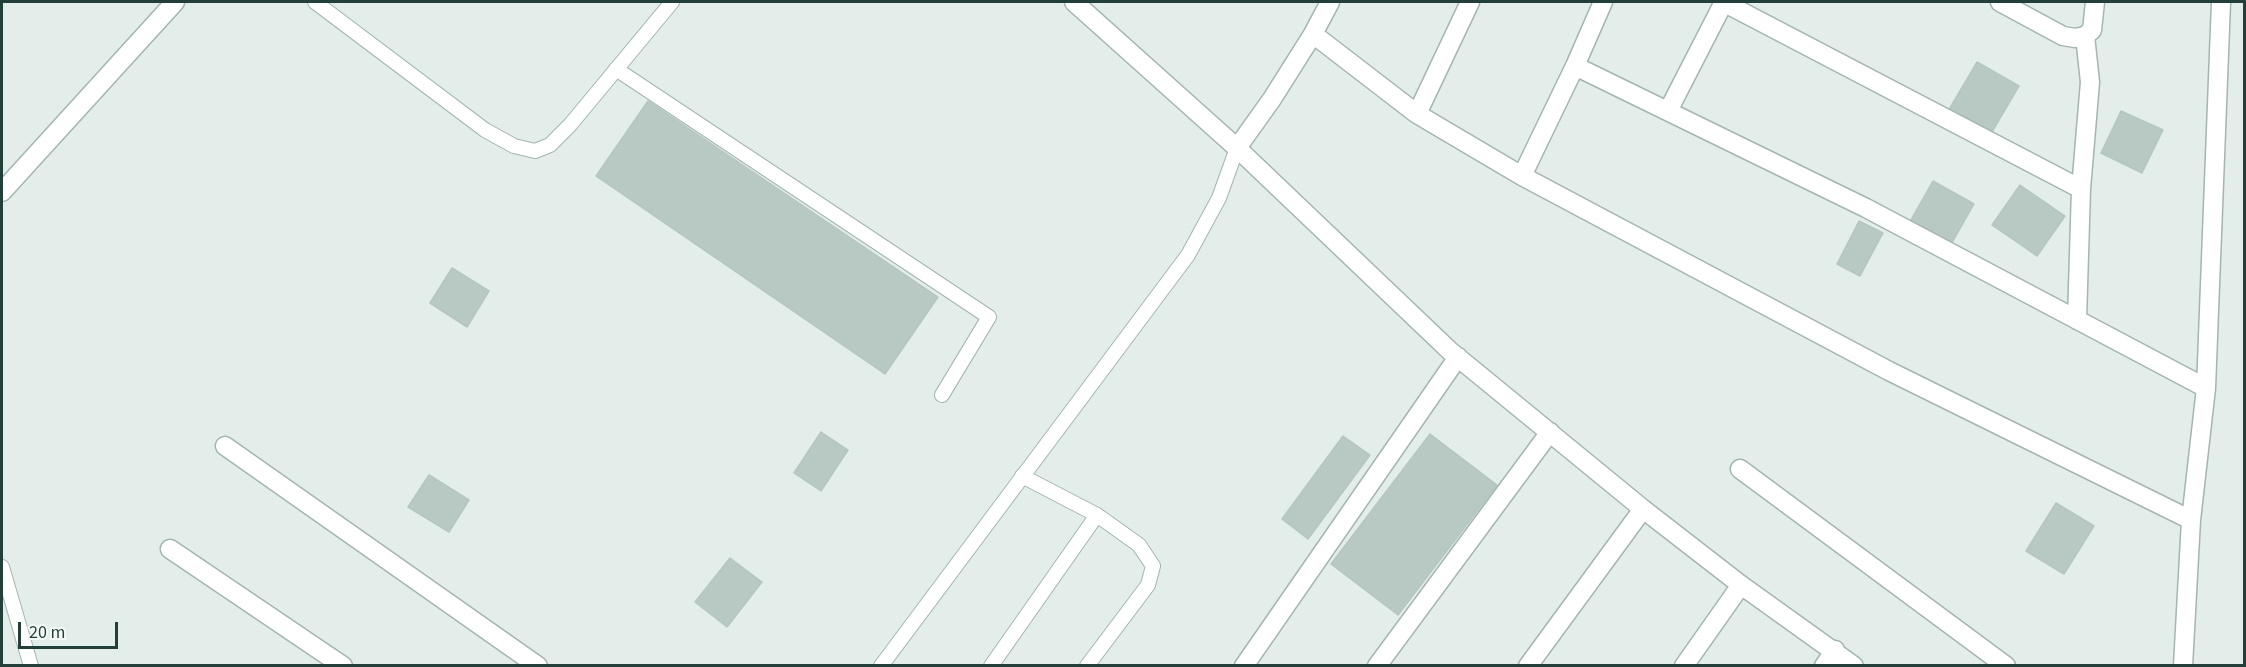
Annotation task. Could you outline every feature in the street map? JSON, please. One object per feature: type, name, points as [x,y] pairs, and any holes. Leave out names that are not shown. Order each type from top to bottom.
[{"type":"street","points":[[2,192],[174,2]]},
{"type":"street","points":[[1074,2],[1237,148],[1458,357],[1643,509],[1741,585],[1835,650],[1854,666]]},
{"type":"street","points":[[1237,148],[1272,99],[1313,34],[1330,2]]},
{"type":"street","points":[[1418,114],[1470,2]]},
{"type":"street","points":[[1522,176],[1603,2]]},
{"type":"street","points":[[1668,111],[1724,2],[2080,189]]},
{"type":"street","points":[[2000,2],[2063,36],[2075,38],[2085,36],[2092,30],[2095,2]]},
{"type":"street","points":[[2183,666],[2191,520],[2206,388],[2221,2]]},
{"type":"street","points":[[1313,34],[1418,114],[1522,176],[1889,371],[2191,520]]},
{"type":"street","points":[[2077,320],[2080,189],[2090,82],[2085,36]]},
{"type":"street","points":[[1575,66],[1866,208],[2206,388]]},
{"type":"street","points":[[1244,666],[1458,357]]},
{"type":"street","points":[[1377,666],[1550,432]]},
{"type":"street","points":[[225,446],[538,666]]},
{"type":"street","points":[[1740,469],[2006,666]]},
{"type":"street","points":[[1528,666],[1643,509]]},
{"type":"street","points":[[170,549],[343,666]]},
{"type":"street","points":[[1684,666],[1741,585]]},
{"type":"street","points":[[1824,666],[1835,650]]},
{"type":"lane","points":[[315,2],[485,130],[514,146],[535,150],[550,145],[570,125],[672,2]]},
{"type":"lane","points":[[616,69],[989,317],[942,395]]},
{"type":"lane","points":[[881,666],[1188,255],[1219,198],[1237,148]]},
{"type":"lane","points":[[1022,476],[1096,515],[1139,545],[1153,566],[1148,585],[1087,666]]},
{"type":"lane","points":[[991,666],[1096,515]]},
{"type":"lane","points":[[2,567],[31,666]]},
{"type":"building","points":[[1977,62],[2019,86],[1989,137],[1947,113]]},
{"type":"building","points":[[648,101],[938,297],[885,374],[596,176]]},
{"type":"building","points":[[2121,111],[2163,130],[2142,173],[2101,153]]},
{"type":"building","points":[[1933,181],[1974,204],[1949,248],[1908,225]]},
{"type":"building","points":[[2020,185],[2065,216],[2037,256],[1992,225]]},
{"type":"building","points":[[1859,221],[1883,233],[1860,276],[1837,264]]},
{"type":"building","points":[[452,268],[489,291],[467,327],[430,303]]},
{"type":"building","points":[[821,432],[848,450],[821,491],[794,473]]},
{"type":"building","points":[[1430,434],[1497,485],[1398,615],[1331,564]]},
{"type":"building","points":[[1343,436],[1370,455],[1308,539],[1282,519]]},
{"type":"building","points":[[429,475],[469,500],[449,532],[408,507]]},
{"type":"building","points":[[2056,503],[2094,526],[2064,574],[2026,551]]},
{"type":"building","points":[[730,558],[762,582],[727,627],[695,602]]}]
